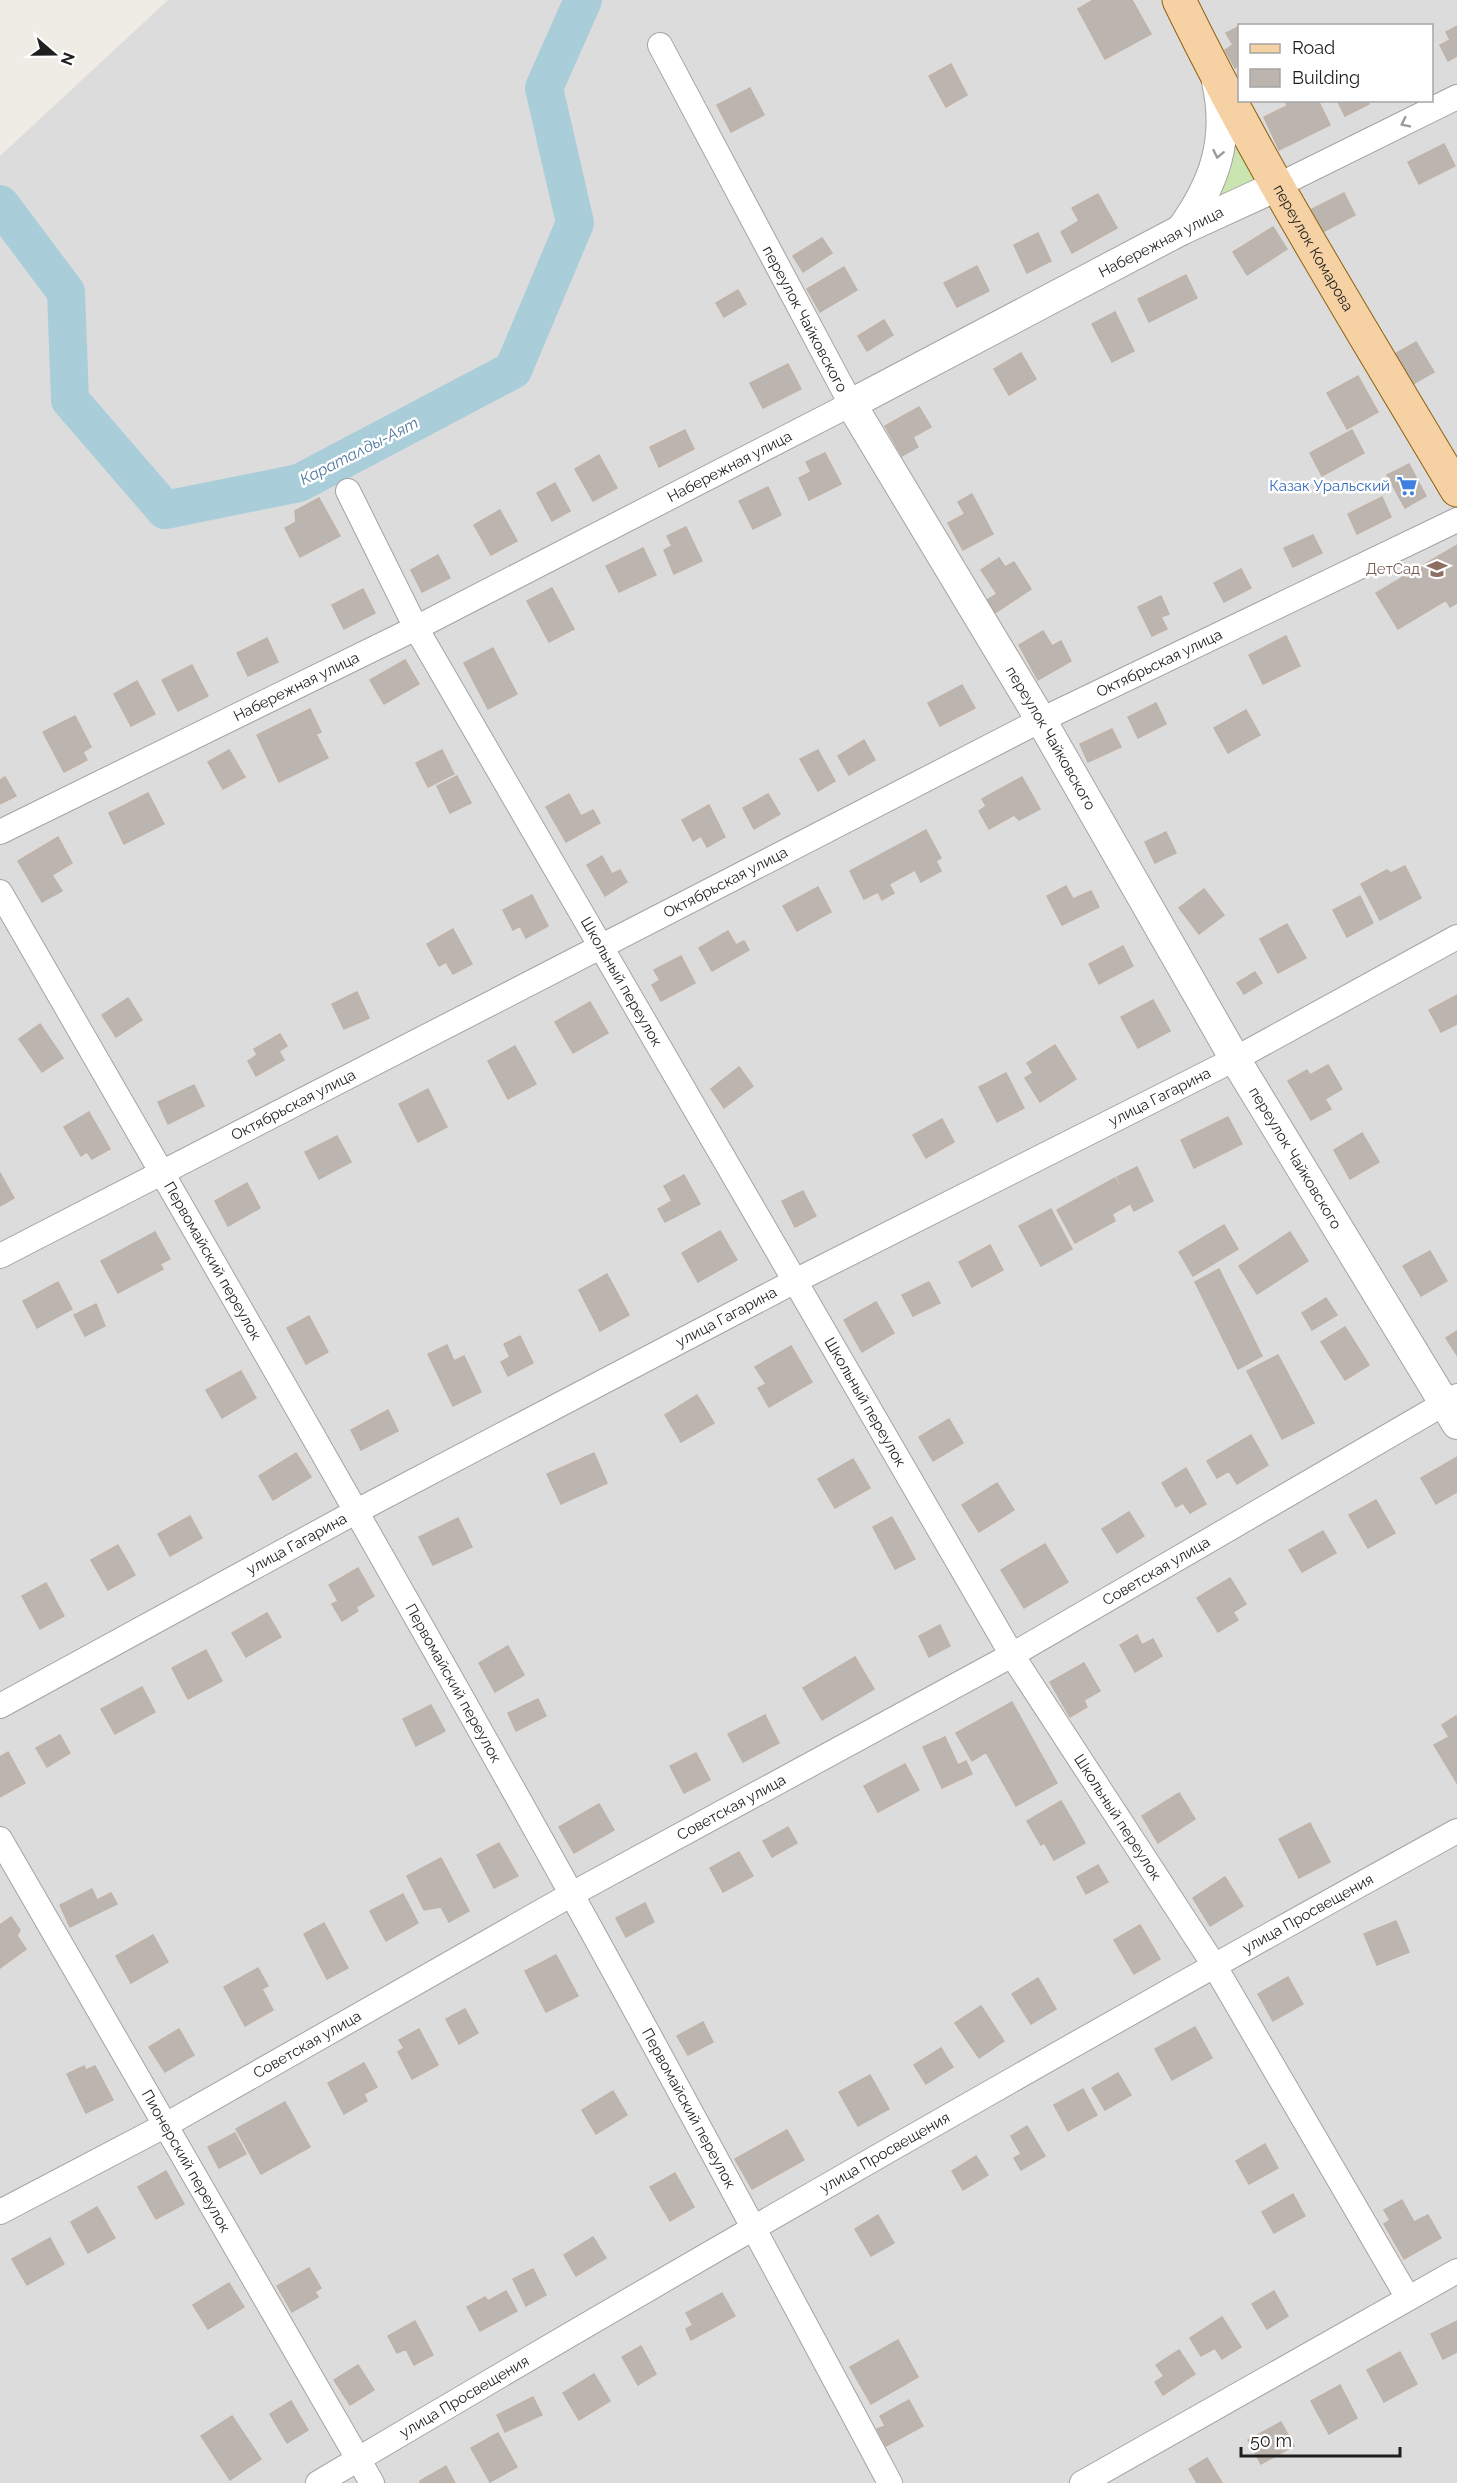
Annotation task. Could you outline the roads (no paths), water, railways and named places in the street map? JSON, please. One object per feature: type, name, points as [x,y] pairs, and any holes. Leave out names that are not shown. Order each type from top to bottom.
[{"type":"main road","name":"переулок Комарова","points":[[1179,0],[1216,76],[1277,186],[1457,490]]},
{"type":"street","name":"переулок Чайковского","points":[[660,45],[851,404],[1041,720],[1235,1059],[1453,1408]]},
{"type":"street","points":[[1181,230],[1197,208],[1219,156],[1222,104],[1216,76]]},
{"type":"street","name":"Набережная улица","points":[[0,832],[416,628],[851,404],[1181,230],[1277,186],[1457,97]]},
{"type":"street","name":"Школьный переулок","points":[[348,491],[416,628],[1012,1655],[1214,1965],[1408,2298]]},
{"type":"street","name":"Октябрьская улица","points":[[0,1256],[1041,720],[1457,520]]},
{"type":"street","name":"Первомайский переулок","points":[[0,892],[357,1511],[572,1894],[890,2483]]},
{"type":"street","name":"улица Гагарина","points":[[0,1706],[357,1511],[795,1281],[1235,1059],[1457,937]]},
{"type":"street","name":"Советская улица","points":[[0,2212],[164,2126],[572,1894],[1012,1655],[1453,1408]]},
{"type":"street","name":"улица Просвещения","points":[[318,2483],[753,2226],[1214,1965],[1457,1831]]},
{"type":"street","name":"Пионерский переулок","points":[[0,1839],[372,2483]]},
{"type":"street","points":[[1082,2483],[1457,2271]]},
{"type":"waterway","name":"Караталды-Аят","points":[[0,204],[66,292],[70,400],[165,510],[299,483],[513,370],[575,223],[544,88],[583,0]]},
{"type":"place","name":"Казак Уральский","points":[[1407,486]]},
{"type":"place","name":"ДетСад","points":[[1437,569]]}]
